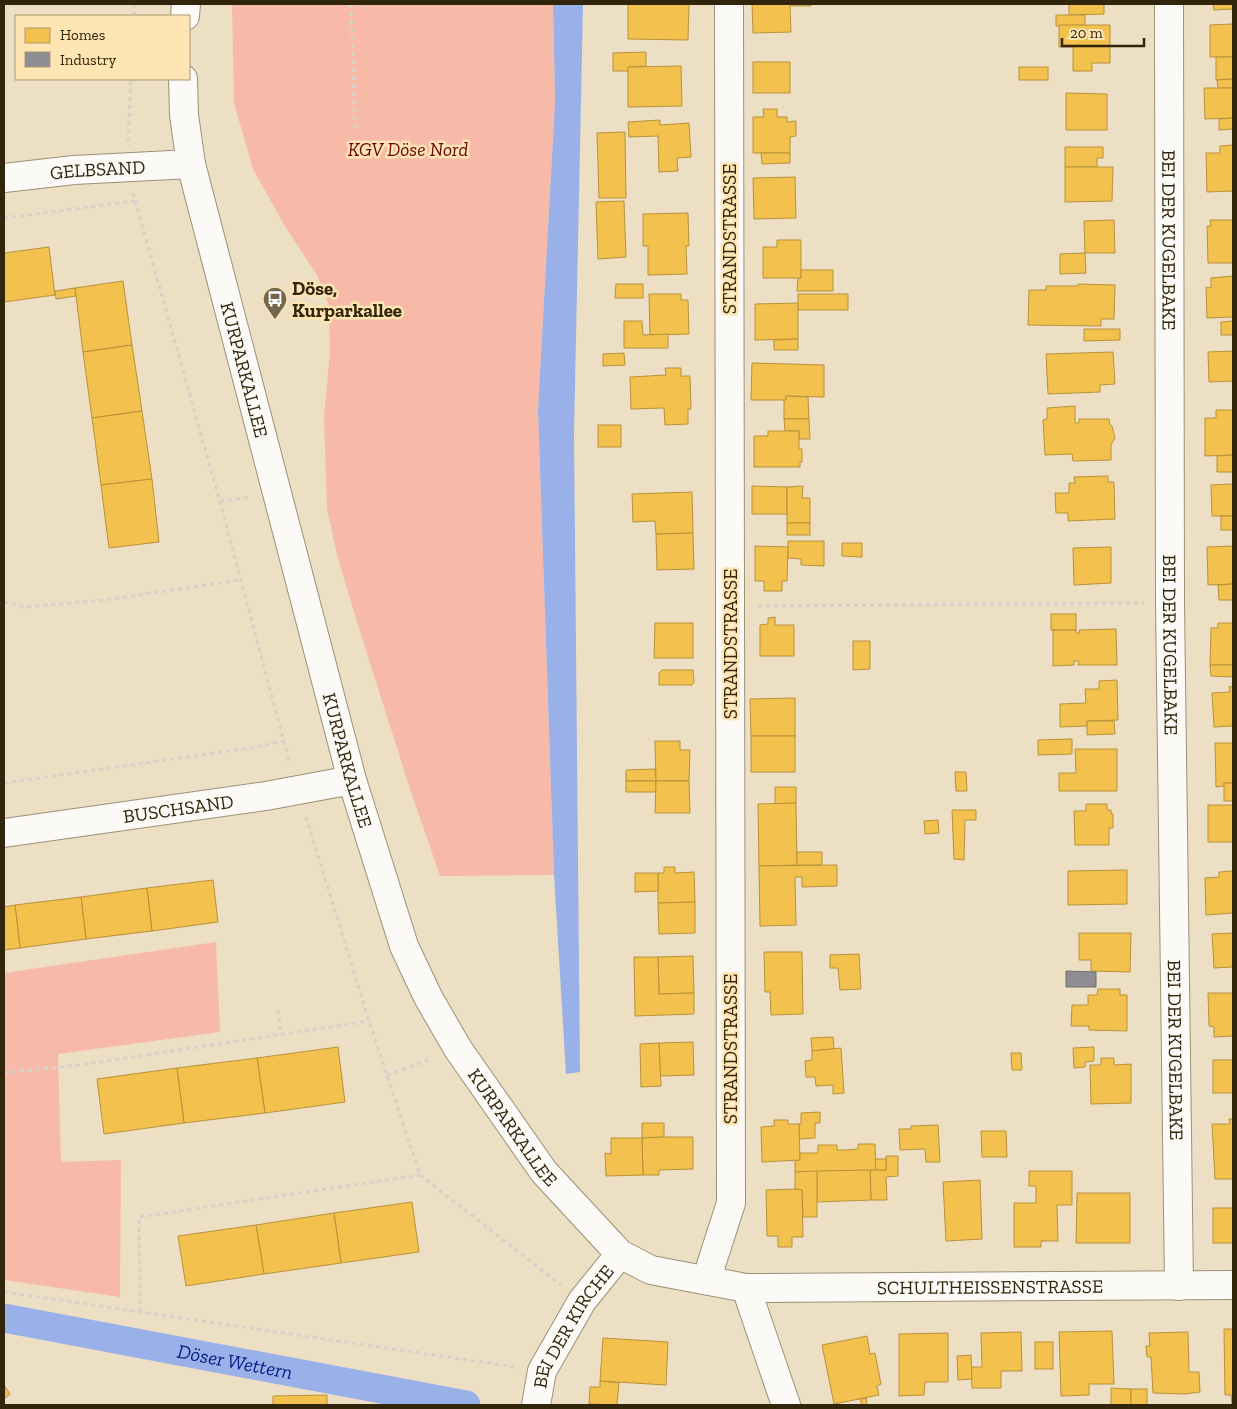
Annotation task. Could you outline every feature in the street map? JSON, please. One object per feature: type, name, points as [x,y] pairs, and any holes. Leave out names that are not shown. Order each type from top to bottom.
[{"type":"street","name":"STRANDSTRASSE","points":[[710,1281],[711,1265],[731,1203],[729,4]]},
{"type":"street","name":"BEI DER KUGELBAKE","points":[[1169,4],[1170,603],[1179,1286]]},
{"type":"street","name":"KURPARKALLEE","points":[[183,80],[184,115],[191,164],[352,780],[404,946],[428,997],[458,1049],[544,1172],[620,1254],[651,1270],[746,1288]]},
{"type":"street","name":"GELBSAND","points":[[4,178],[74,170],[191,164]]},
{"type":"street","name":"BUSCHSAND","points":[[4,833],[266,796],[352,780]]},
{"type":"street","name":"BEI DER KIRCHE","points":[[539,1388],[582,1301],[620,1254]]},
{"type":"street","name":"SCHULTHEISSENSTRASSE","points":[[746,1288],[1233,1285]]},
{"type":"street","points":[[746,1288],[786,1405]]},
{"type":"path","points":[[351,4],[355,128]]},
{"type":"path","points":[[4,218],[135,201]]},
{"type":"path","points":[[4,602],[24,608],[105,600],[240,580]]},
{"type":"path","points":[[730,606],[1170,603]]},
{"type":"path","points":[[4,783],[284,741]]},
{"type":"path","points":[[278,1010],[282,1034]]},
{"type":"path","points":[[4,1073],[86,1064],[369,1021]]},
{"type":"path","points":[[387,1075],[458,1049]]},
{"type":"path","points":[[140,1312],[139,1217],[420,1174]]},
{"type":"path","points":[[4,1292],[140,1312],[539,1388]]},
{"type":"green space","name":"KGV Döse Nord","points":[[232,4],[553,4],[555,101],[538,410],[554,875],[440,876],[409,786],[337,555],[327,509],[324,417],[330,352],[329,306],[317,275],[283,223],[253,169],[234,103]]},
{"type":"green space","points":[[216,942],[220,1032],[58,1054],[61,1162],[121,1160],[120,1297],[4,1280],[4,973]]},
{"type":"water","points":[[553,4],[583,4],[574,434],[580,1072],[566,1074],[554,875],[538,410],[555,101]]},
{"type":"building: Homes","points":[[628,4],[689,4],[688,40],[628,39]]},
{"type":"building: Homes","points":[[752,4],[811,4],[811,6],[790,6],[791,32],[753,33]]},
{"type":"building: Homes","points":[[1069,4],[1104,4],[1104,14],[1069,15]]},
{"type":"building: Homes","points":[[1213,4],[1233,4],[1233,9],[1214,10]]},
{"type":"building: Homes","points":[[1056,15],[1085,15],[1085,25],[1056,26]]},
{"type":"building: Homes","points":[[1233,24],[1233,57],[1210,57],[1210,25]]},
{"type":"building: Homes","points":[[1059,25],[1110,25],[1110,63],[1092,63],[1092,71],[1073,71],[1073,47],[1059,47]]},
{"type":"building: Homes","points":[[646,52],[646,66],[628,67],[628,71],[613,71],[613,53]]},
{"type":"building: Homes","points":[[1216,57],[1233,57],[1233,79],[1216,80]]},
{"type":"building: Homes","points":[[753,62],[790,62],[790,93],[753,93]]},
{"type":"building: Homes","points":[[681,66],[682,106],[628,107],[628,67]]},
{"type":"building: Homes","points":[[1019,67],[1048,67],[1048,80],[1019,80]]},
{"type":"building: Homes","points":[[1233,79],[1233,88],[1218,88],[1217,80]]},
{"type":"building: Homes","points":[[1204,88],[1233,88],[1233,118],[1205,119]]},
{"type":"building: Homes","points":[[1066,93],[1107,94],[1107,130],[1066,130]]},
{"type":"building: Homes","points":[[763,109],[777,109],[777,117],[787,117],[787,122],[796,121],[796,136],[790,137],[790,153],[753,153],[753,117],[764,117]]},
{"type":"building: Homes","points":[[1233,118],[1233,129],[1219,130],[1219,119]]},
{"type":"building: Homes","points":[[660,120],[660,125],[689,123],[691,157],[677,158],[678,171],[659,172],[658,136],[629,137],[628,122]]},
{"type":"building: Homes","points":[[625,132],[626,198],[599,198],[597,133]]},
{"type":"building: Homes","points":[[1233,145],[1233,191],[1207,192],[1206,153],[1220,153],[1220,146]]},
{"type":"building: Homes","points":[[1065,147],[1103,147],[1103,158],[1097,158],[1097,167],[1065,167]]},
{"type":"building: Homes","points":[[761,153],[790,153],[790,163],[762,164]]},
{"type":"building: Homes","points":[[1065,167],[1113,167],[1112,201],[1065,202]]},
{"type":"building: Homes","points":[[795,177],[796,218],[754,219],[753,178]]},
{"type":"building: Homes","points":[[624,201],[626,257],[598,259],[596,202]]},
{"type":"building: Homes","points":[[688,213],[689,246],[686,246],[687,274],[648,275],[648,246],[643,246],[643,214]]},
{"type":"building: Homes","points":[[1114,220],[1115,253],[1085,253],[1084,221]]},
{"type":"building: Homes","points":[[1210,220],[1233,220],[1233,263],[1208,263],[1207,226],[1211,226]]},
{"type":"building: Homes","points":[[777,240],[801,240],[801,278],[763,278],[763,247],[777,247]]},
{"type":"building: Homes","points":[[49,247],[55,295],[4,302],[4,253]]},
{"type":"building: Homes","points":[[1085,253],[1086,273],[1060,274],[1060,254]]},
{"type":"building: Homes","points":[[801,270],[833,270],[833,291],[797,291]]},
{"type":"building: Homes","points":[[1233,276],[1233,317],[1207,318],[1206,287],[1211,288],[1211,278]]},
{"type":"building: Homes","points":[[123,281],[132,345],[83,352],[75,288]]},
{"type":"building: Homes","points":[[616,284],[643,284],[643,298],[615,298]]},
{"type":"building: Homes","points":[[1078,284],[1115,285],[1114,319],[1101,319],[1101,326],[1028,325],[1029,290],[1046,290],[1046,286],[1078,286]]},
{"type":"building: Homes","points":[[75,288],[76,296],[56,299],[55,291]]},
{"type":"building: Homes","points":[[649,294],[681,294],[681,300],[688,300],[689,334],[650,335]]},
{"type":"building: Homes","points":[[798,294],[848,294],[848,310],[798,310]]},
{"type":"building: Homes","points":[[798,303],[798,339],[755,340],[755,304]]},
{"type":"building: Homes","points":[[624,321],[642,321],[643,335],[668,334],[668,348],[624,348]]},
{"type":"building: Homes","points":[[1233,321],[1233,335],[1221,335],[1221,322]]},
{"type":"building: Homes","points":[[1084,329],[1120,329],[1120,340],[1084,341]]},
{"type":"building: Homes","points":[[798,339],[798,350],[774,350],[774,340]]},
{"type":"building: Homes","points":[[132,345],[142,411],[92,418],[83,352]]},
{"type":"building: Homes","points":[[1233,351],[1233,381],[1209,382],[1208,352]]},
{"type":"building: Homes","points":[[1113,352],[1115,384],[1100,385],[1100,392],[1048,394],[1046,354]]},
{"type":"building: Homes","points":[[624,353],[625,365],[603,366],[603,354]]},
{"type":"building: Homes","points":[[752,363],[824,365],[824,397],[786,396],[786,400],[751,400]]},
{"type":"building: Homes","points":[[665,368],[681,368],[681,376],[690,376],[691,409],[688,409],[688,424],[665,425],[664,408],[631,409],[630,377],[666,375]]},
{"type":"building: Homes","points":[[786,396],[808,397],[809,419],[784,419],[784,400],[786,400]]},
{"type":"building: Homes","points":[[1075,406],[1075,423],[1079,423],[1079,419],[1109,419],[1115,438],[1111,445],[1111,460],[1073,461],[1072,454],[1045,455],[1043,420],[1047,419],[1047,408]]},
{"type":"building: Homes","points":[[1216,410],[1233,410],[1233,455],[1205,456],[1205,418],[1216,418]]},
{"type":"building: Homes","points":[[142,411],[152,479],[101,485],[92,418]]},
{"type":"building: Homes","points":[[784,419],[809,419],[810,439],[799,439],[799,431],[785,431]]},
{"type":"building: Homes","points":[[598,425],[621,425],[621,447],[598,447]]},
{"type":"building: Homes","points":[[768,431],[799,431],[799,449],[802,449],[800,467],[754,467],[754,436],[768,436]]},
{"type":"building: Homes","points":[[1233,455],[1233,472],[1217,472],[1217,456]]},
{"type":"building: Homes","points":[[1108,476],[1108,482],[1114,482],[1115,519],[1068,521],[1068,513],[1056,513],[1055,493],[1069,493],[1069,483],[1075,483],[1074,477]]},
{"type":"building: Homes","points":[[152,479],[159,542],[109,548],[101,485]]},
{"type":"building: Homes","points":[[1233,484],[1233,516],[1212,516],[1211,485]]},
{"type":"building: Homes","points":[[752,486],[787,487],[787,514],[752,514]]},
{"type":"building: Homes","points":[[803,486],[802,498],[810,498],[810,523],[787,523],[787,487]]},
{"type":"building: Homes","points":[[692,492],[693,533],[656,534],[655,521],[633,522],[632,494]]},
{"type":"building: Homes","points":[[1221,516],[1233,516],[1233,530],[1221,530]]},
{"type":"building: Homes","points":[[787,523],[810,523],[810,535],[787,535]]},
{"type":"building: Homes","points":[[693,533],[694,569],[657,570],[656,534]]},
{"type":"building: Homes","points":[[788,541],[824,541],[824,566],[801,565],[801,559],[788,558]]},
{"type":"building: Homes","points":[[842,543],[862,543],[862,557],[842,556]]},
{"type":"building: Homes","points":[[755,546],[788,547],[787,581],[782,581],[782,591],[764,591],[764,581],[755,581]]},
{"type":"building: Homes","points":[[1233,546],[1233,584],[1208,585],[1207,547]]},
{"type":"building: Homes","points":[[1111,547],[1111,583],[1074,585],[1073,548]]},
{"type":"building: Homes","points":[[1233,584],[1233,600],[1219,600],[1218,585]]},
{"type":"building: Homes","points":[[1051,614],[1076,614],[1076,630],[1051,630]]},
{"type":"building: Homes","points":[[775,617],[775,625],[794,625],[794,656],[760,656],[760,625],[768,624],[768,618]]},
{"type":"building: Homes","points":[[655,623],[693,623],[693,658],[654,658]]},
{"type":"building: Homes","points":[[1218,623],[1233,623],[1233,665],[1210,665],[1211,628],[1218,628]]},
{"type":"building: Homes","points":[[1116,629],[1117,665],[1078,665],[1079,661],[1074,661],[1074,665],[1053,666],[1053,630],[1076,630],[1076,633],[1080,633],[1079,630]]},
{"type":"building: Homes","points":[[853,641],[870,641],[870,669],[853,670]]},
{"type":"building: Homes","points":[[1210,665],[1233,665],[1233,677],[1211,676]]},
{"type":"building: Homes","points":[[662,670],[693,670],[694,682],[692,685],[659,685],[659,673]]},
{"type":"building: Homes","points":[[1117,680],[1118,720],[1087,721],[1087,726],[1060,727],[1060,704],[1086,703],[1085,689],[1099,689],[1099,681]]},
{"type":"building: Homes","points":[[1233,686],[1233,726],[1214,727],[1212,693],[1230,692],[1229,687]]},
{"type":"building: Homes","points":[[795,698],[795,736],[751,736],[750,699]]},
{"type":"building: Homes","points":[[1087,721],[1114,721],[1115,734],[1087,735]]},
{"type":"building: Homes","points":[[751,736],[795,736],[795,772],[751,772]]},
{"type":"building: Homes","points":[[1072,739],[1072,754],[1038,755],[1038,740]]},
{"type":"building: Homes","points":[[655,741],[680,741],[680,750],[690,750],[689,781],[656,781]]},
{"type":"building: Homes","points":[[1215,743],[1233,743],[1233,783],[1224,783],[1224,786],[1216,787]]},
{"type":"building: Homes","points":[[1075,749],[1117,749],[1117,791],[1059,791],[1059,773],[1076,773]]},
{"type":"building: Homes","points":[[655,769],[656,781],[626,781],[626,770]]},
{"type":"building: Homes","points":[[955,772],[966,772],[967,791],[956,791]]},
{"type":"building: Homes","points":[[626,781],[656,781],[656,792],[626,792]]},
{"type":"building: Homes","points":[[656,781],[689,781],[690,813],[655,813]]},
{"type":"building: Homes","points":[[1224,783],[1233,783],[1233,801],[1224,801]]},
{"type":"building: Homes","points":[[775,787],[796,787],[796,803],[775,804]]},
{"type":"building: Homes","points":[[796,803],[797,865],[759,866],[758,804]]},
{"type":"building: Homes","points":[[1086,804],[1107,804],[1107,810],[1111,810],[1111,814],[1113,814],[1113,828],[1109,828],[1109,845],[1075,845],[1074,811],[1086,811]]},
{"type":"building: Homes","points":[[1208,805],[1233,805],[1233,842],[1208,842]]},
{"type":"building: Homes","points":[[952,810],[976,810],[976,820],[965,820],[964,860],[954,859]]},
{"type":"building: Homes","points":[[938,820],[939,833],[925,834],[924,821]]},
{"type":"building: Homes","points":[[797,852],[822,852],[822,865],[797,865]]},
{"type":"building: Homes","points":[[837,865],[837,886],[802,887],[802,877],[795,877],[796,925],[760,926],[759,866]]},
{"type":"building: Homes","points":[[664,867],[675,867],[675,873],[694,872],[695,902],[658,903],[658,873],[664,873]]},
{"type":"building: Homes","points":[[1127,870],[1127,904],[1068,905],[1068,871]]},
{"type":"building: Homes","points":[[1233,871],[1233,913],[1206,915],[1205,878],[1219,877],[1219,872]]},
{"type":"building: Homes","points":[[635,873],[658,873],[658,891],[635,892]]},
{"type":"building: Homes","points":[[213,880],[218,922],[152,931],[147,888]]},
{"type":"building: Homes","points":[[147,888],[152,931],[86,939],[81,897]]},
{"type":"building: Homes","points":[[81,897],[86,939],[20,948],[15,905]]},
{"type":"building: Homes","points":[[695,902],[695,933],[659,934],[658,903]]},
{"type":"building: Homes","points":[[15,905],[20,948],[4,950],[4,907]]},
{"type":"building: Homes","points":[[1079,933],[1131,933],[1130,972],[1091,971],[1091,960],[1079,960]]},
{"type":"building: Homes","points":[[1233,933],[1233,967],[1214,968],[1212,934]]},
{"type":"building: Homes","points":[[764,952],[802,952],[803,1014],[771,1015],[770,992],[765,992]]},
{"type":"building: Homes","points":[[859,954],[861,989],[840,990],[838,968],[830,968],[830,955]]},
{"type":"building: Homes","points":[[693,956],[694,993],[659,994],[658,957]]},
{"type":"building: Homes","points":[[634,957],[658,957],[659,994],[694,993],[694,1014],[635,1016]]},
{"type":"building: Homes","points":[[1098,989],[1120,989],[1120,995],[1127,995],[1127,1031],[1089,1030],[1089,1026],[1071,1026],[1072,1005],[1088,1005],[1088,995],[1097,995]]},
{"type":"building: Homes","points":[[1208,993],[1233,993],[1233,1036],[1214,1037],[1214,1027],[1209,1026]]},
{"type":"building: Homes","points":[[833,1037],[834,1049],[812,1051],[811,1038]]},
{"type":"building: Homes","points":[[693,1042],[694,1075],[660,1076],[659,1043]]},
{"type":"building: Homes","points":[[659,1043],[661,1086],[641,1087],[640,1044]]},
{"type":"building: Homes","points":[[338,1047],[345,1102],[265,1113],[257,1058]]},
{"type":"building: Homes","points":[[1094,1047],[1094,1061],[1085,1062],[1085,1067],[1074,1068],[1073,1048]]},
{"type":"building: Homes","points":[[841,1048],[844,1093],[833,1094],[833,1085],[816,1086],[815,1077],[806,1077],[805,1061],[812,1060],[812,1051]]},
{"type":"building: Homes","points":[[1011,1053],[1021,1053],[1022,1070],[1012,1070]]},
{"type":"building: Homes","points":[[257,1058],[265,1113],[184,1123],[177,1068]]},
{"type":"building: Homes","points":[[1101,1058],[1114,1058],[1114,1065],[1131,1064],[1131,1103],[1091,1104],[1090,1065],[1101,1065]]},
{"type":"building: Homes","points":[[1213,1060],[1233,1060],[1233,1093],[1213,1093]]},
{"type":"building: Homes","points":[[177,1068],[184,1123],[104,1134],[97,1079]]},
{"type":"building: Homes","points":[[820,1112],[820,1123],[815,1123],[815,1138],[799,1139],[801,1113]]},
{"type":"building: Homes","points":[[1229,1119],[1233,1119],[1233,1179],[1215,1179],[1212,1124],[1230,1124]]},
{"type":"building: Homes","points":[[774,1120],[788,1120],[788,1124],[799,1124],[800,1160],[762,1162],[761,1127],[774,1126]]},
{"type":"building: Homes","points":[[642,1123],[664,1123],[664,1137],[642,1138]]},
{"type":"building: Homes","points":[[938,1125],[940,1162],[926,1162],[925,1149],[900,1150],[899,1129],[911,1129],[911,1126]]},
{"type":"building: Homes","points":[[981,1131],[1006,1131],[1007,1157],[982,1157]]},
{"type":"building: Homes","points":[[693,1137],[693,1169],[659,1170],[659,1175],[643,1175],[642,1138]]},
{"type":"building: Homes","points":[[611,1138],[642,1138],[643,1175],[606,1176],[605,1153],[611,1154]]},
{"type":"building: Homes","points":[[858,1144],[875,1144],[876,1170],[795,1172],[795,1161],[800,1160],[800,1153],[818,1153],[818,1145],[837,1145],[837,1150],[847,1150],[858,1149]]},
{"type":"building: Homes","points":[[886,1156],[898,1156],[898,1176],[886,1177],[887,1200],[871,1200],[870,1170],[886,1170]]},
{"type":"building: Homes","points":[[875,1159],[886,1159],[886,1170],[876,1170]]},
{"type":"building: Homes","points":[[870,1170],[871,1200],[817,1202],[817,1171]]},
{"type":"building: Homes","points":[[817,1171],[817,1217],[803,1217],[802,1190],[795,1189],[795,1172]]},
{"type":"building: Homes","points":[[1029,1171],[1072,1171],[1072,1205],[1057,1205],[1058,1241],[1041,1241],[1041,1247],[1014,1247],[1014,1203],[1036,1203],[1036,1186],[1029,1186]]},
{"type":"building: Homes","points":[[980,1180],[982,1239],[946,1241],[943,1182]]},
{"type":"building: Homes","points":[[766,1190],[802,1190],[803,1237],[792,1237],[792,1247],[778,1247],[778,1236],[767,1236]]},
{"type":"building: Homes","points":[[1077,1193],[1130,1193],[1130,1243],[1076,1243]]},
{"type":"building: Homes","points":[[412,1202],[419,1252],[341,1263],[334,1213]]},
{"type":"building: Homes","points":[[1213,1208],[1233,1208],[1233,1243],[1213,1243]]},
{"type":"building: Homes","points":[[334,1213],[341,1263],[264,1274],[256,1225]]},
{"type":"building: Homes","points":[[256,1225],[264,1274],[186,1286],[178,1236]]},
{"type":"building: Homes","points":[[1224,1329],[1233,1329],[1233,1405],[1231,1395],[1225,1395]]},
{"type":"building: Homes","points":[[1112,1331],[1114,1384],[1089,1384],[1089,1395],[1061,1396],[1059,1332]]},
{"type":"building: Homes","points":[[1021,1332],[1022,1371],[1001,1371],[1001,1388],[972,1388],[971,1367],[982,1367],[981,1333]]},
{"type":"building: Homes","points":[[1188,1332],[1189,1372],[1199,1372],[1200,1392],[1185,1394],[1153,1393],[1151,1357],[1147,1357],[1146,1346],[1150,1346],[1149,1333]]},
{"type":"building: Homes","points":[[948,1333],[948,1382],[925,1382],[924,1395],[899,1396],[899,1334]]},
{"type":"building: Homes","points":[[867,1336],[870,1354],[875,1353],[881,1384],[877,1386],[879,1395],[834,1404],[822,1345]]},
{"type":"building: Homes","points":[[603,1338],[668,1342],[666,1385],[600,1381]]},
{"type":"building: Homes","points":[[1035,1342],[1053,1342],[1053,1369],[1035,1369]]},
{"type":"building: Homes","points":[[971,1355],[972,1379],[958,1380],[957,1356]]},
{"type":"building: Homes","points":[[600,1381],[619,1383],[617,1405],[589,1404],[590,1387],[600,1387]]},
{"type":"building: Homes","points":[[4,1385],[10,1394],[4,1399]]},
{"type":"building: Homes","points":[[1111,1388],[1131,1389],[1131,1405],[1111,1405]]},
{"type":"building: Homes","points":[[1131,1389],[1147,1389],[1147,1405],[1131,1405]]},
{"type":"building: Homes","points":[[327,1395],[327,1405],[273,1405],[273,1396]]},
{"type":"building: Homes","points":[[866,1398],[867,1405],[862,1405],[860,1399]]},
{"type":"building: Industry","points":[[1066,971],[1096,972],[1096,987],[1066,987]]},
{"type":"waterway","name":"Döser Wettern","points":[[4,1318],[466,1405]]},
{"type":"place","name":"Döse, Kurparkallee","points":[[275,320]]}]
